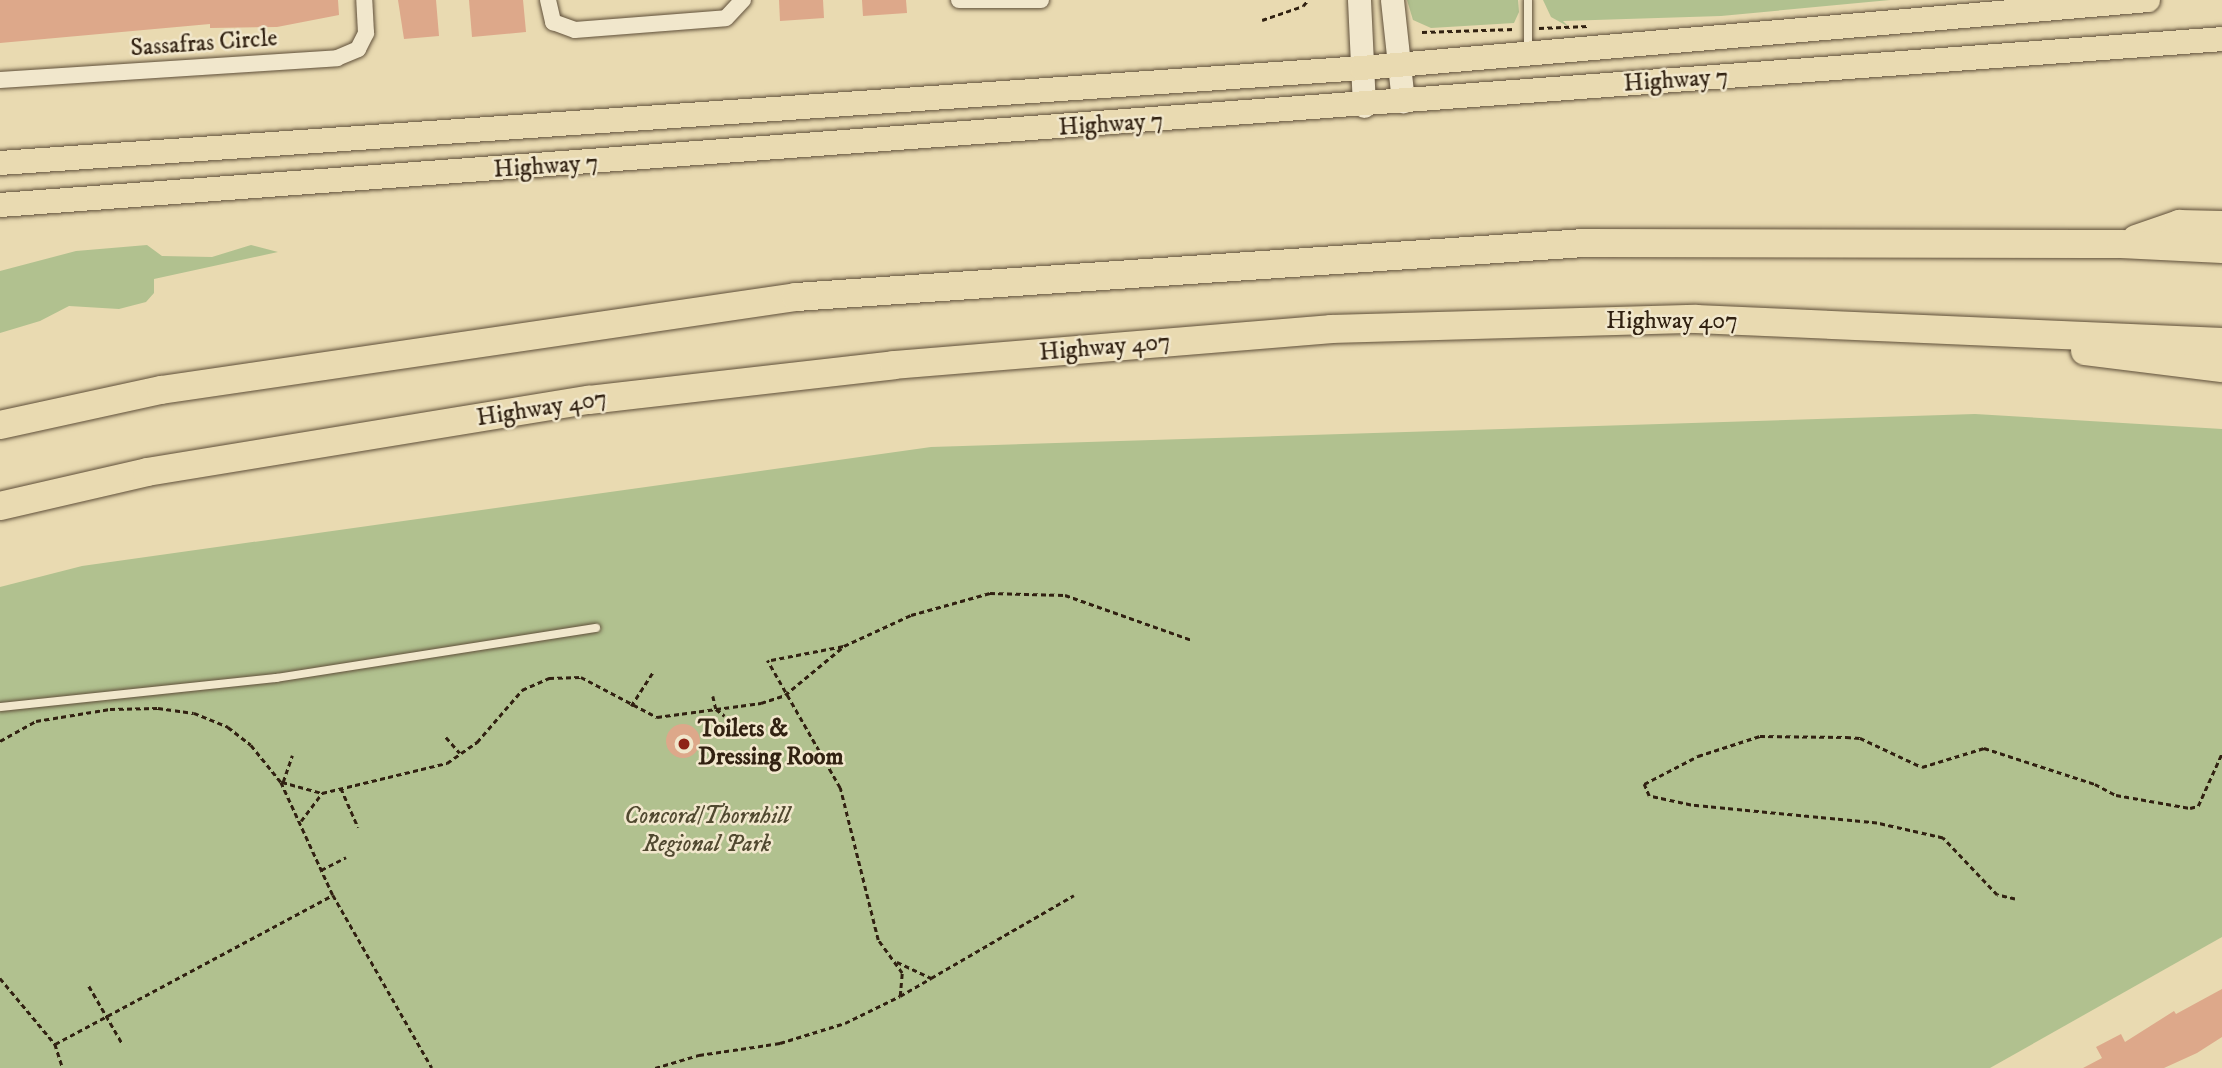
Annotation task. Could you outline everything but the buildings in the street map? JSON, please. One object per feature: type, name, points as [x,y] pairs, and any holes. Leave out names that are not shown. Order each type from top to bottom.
[{"type":"highway","points":[[2120,244],[2179,224],[2222,225]]},
{"type":"highway","points":[[0,425],[162,390],[796,297],[1584,243],[2120,244],[2222,249]]},
{"type":"highway","name":"Highway 407","points":[[0,506],[147,472],[589,400],[894,365],[1331,329],[1696,319],[2222,342]]},
{"type":"highway","points":[[1951,330],[2222,368]]},
{"type":"main road","name":"Highway 7","points":[[0,163],[1362,68],[2148,0]]},
{"type":"main road","name":"Highway 7","points":[[0,205],[1364,106],[2222,39]]},
{"type":"street","name":"Sassafras Circle","points":[[0,80],[337,58],[358,50],[366,33],[364,0]]},
{"type":"street","points":[[548,0],[553,22],[575,30],[726,18],[743,0]]},
{"type":"street","points":[[959,0],[1041,0]]},
{"type":"street","points":[[1359,0],[1364,106]]},
{"type":"street","points":[[1392,0],[1403,101]]},
{"type":"lane","points":[[1528,0],[1528,53]]},
{"type":"lane","points":[[0,707],[276,678],[596,628]]},
{"type":"path","points":[[1262,20],[1303,6],[1308,0]]},
{"type":"path","points":[[900,996],[902,973],[897,962],[878,940],[840,788],[785,695],[769,660],[844,646],[911,615],[990,593],[1065,595],[1192,640]]},
{"type":"path","points":[[282,782],[322,793],[447,763],[477,742],[522,690],[549,678],[581,677],[631,706],[657,717],[716,709],[785,695],[844,646]]},
{"type":"path","points":[[631,706],[653,672]]},
{"type":"path","points":[[713,696],[716,709],[726,716]]},
{"type":"path","points":[[0,741],[36,721],[110,709],[170,709],[228,727],[251,745],[282,782],[333,895],[432,1068]]},
{"type":"path","points":[[2015,899],[1997,895],[1943,838],[1877,823],[1691,806],[1649,796],[1644,784],[1698,756],[1760,736],[1846,737],[1860,738],[1922,767],[1984,748],[2095,784],[2116,795],[2190,808],[2198,806],[2222,753]]},
{"type":"path","points":[[446,737],[460,754]]},
{"type":"path","points":[[282,782],[292,757]]},
{"type":"path","points":[[341,789],[358,827]]},
{"type":"path","points":[[300,822],[322,793]]},
{"type":"path","points":[[321,870],[346,857]]},
{"type":"path","points":[[55,1044],[333,895]]},
{"type":"path","points":[[655,1068],[699,1055],[780,1043],[845,1023],[900,996],[1074,895]]},
{"type":"path","points":[[897,962],[931,978]]},
{"type":"path","points":[[0,978],[55,1044],[62,1068]]},
{"type":"path","points":[[89,986],[121,1043]]},
{"type":"green space","points":[[1407,0],[1518,0],[1519,12],[1514,23],[1431,28],[1413,20]]},
{"type":"green space","points":[[1543,0],[1890,0],[1721,16],[1563,21],[1569,27],[1551,17]]},
{"type":"green space","points":[[147,245],[162,256],[212,257],[251,245],[278,252],[154,279],[154,293],[146,302],[119,309],[69,306],[40,321],[0,333],[0,271],[76,251]]},
{"type":"green space","name":"Concord/Thornhill Regional Park","points":[[1975,414],[2222,429],[2222,937],[1990,1068],[0,1068],[0,587],[82,566],[931,447]]},
{"type":"place","name":"Toilets & Dressing Room","points":[[684,744]]}]
